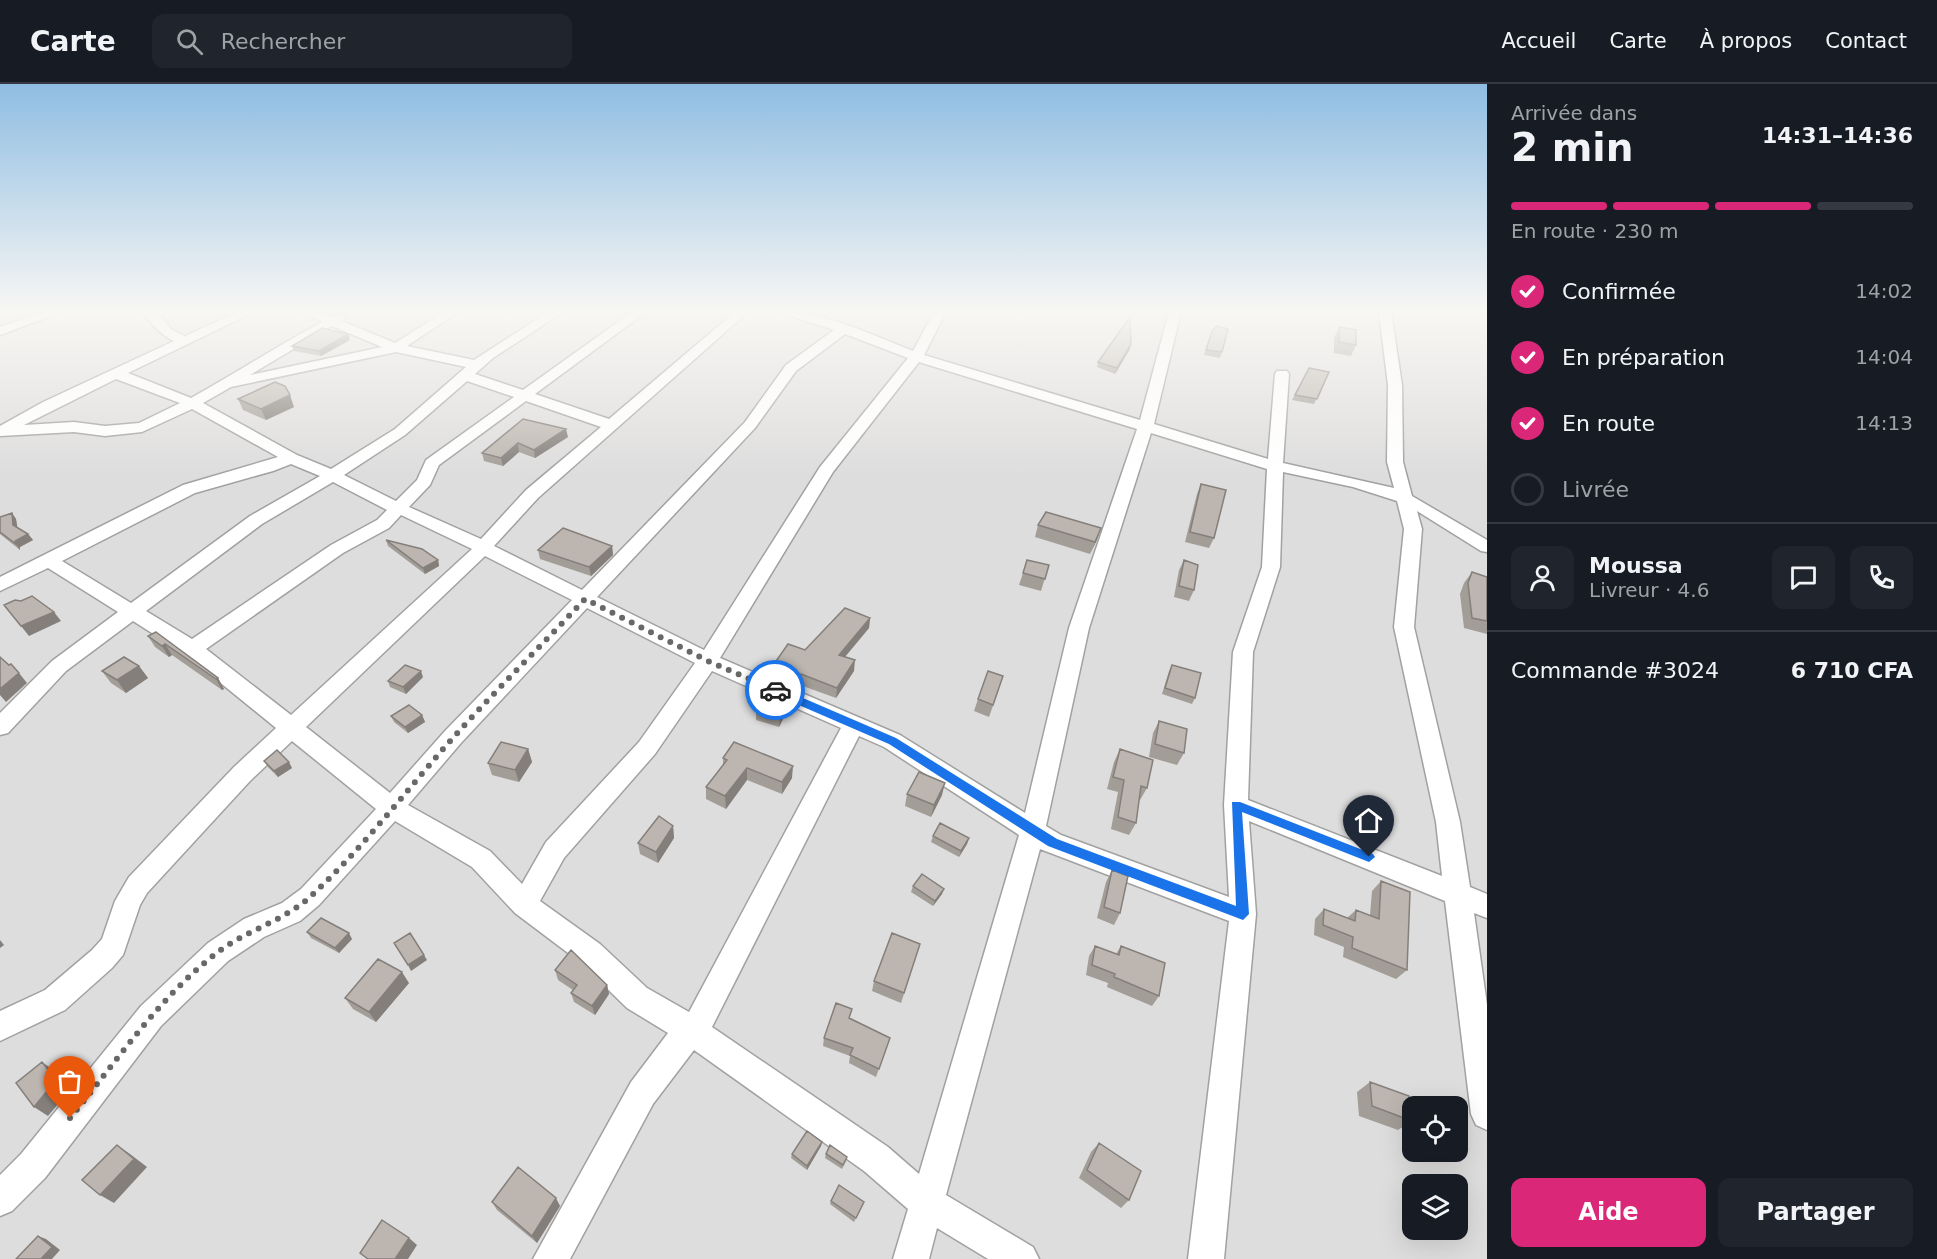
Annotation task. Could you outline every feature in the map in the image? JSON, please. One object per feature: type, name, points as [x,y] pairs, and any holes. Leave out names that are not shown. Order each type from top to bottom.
[{"type":"street","points":[[1,432],[48,405],[132,367]]},
{"type":"street","points":[[1,432],[74,427],[105,431],[131,429],[160,420],[227,384],[253,367]]},
{"type":"street","points":[[227,384],[308,367]]},
{"type":"street","points":[[459,367],[523,396],[611,425]]},
{"type":"street","points":[[0,727],[48,675],[256,520],[334,476],[408,426],[474,367]]},
{"type":"street","points":[[192,649],[337,549],[383,524],[424,482],[432,463],[563,367]]},
{"type":"street","points":[[0,1026],[55,1000],[102,959],[113,946],[128,901],[138,885],[242,774],[483,548],[532,494],[678,367]]},
{"type":"street","points":[[0,1199],[33,1167],[151,1016],[218,952],[254,928],[291,912],[310,897],[453,737],[750,425],[792,367]]},
{"type":"street","points":[[524,905],[555,850],[647,748],[708,661],[826,470],[908,367]]},
{"type":"street","points":[[949,367],[1275,466],[1315,473],[1405,498],[1472,541],[1487,547]]},
{"type":"street","points":[[911,1259],[1033,830],[1079,628],[1146,426],[1161,367]]},
{"type":"street","points":[[1393,367],[1395,385],[1395,462],[1413,529],[1404,627],[1448,822],[1487,1114]]},
{"type":"street","points":[[117,374],[192,403],[291,458],[399,508],[433,520],[483,548],[708,661],[892,741],[1052,843],[1243,914]]},
{"type":"street","points":[[1206,1259],[1243,914],[1236,805],[1243,652],[1270,567],[1282,374]]},
{"type":"street","points":[[0,585],[189,489],[267,468],[291,458]]},
{"type":"street","points":[[48,560],[192,649],[392,807],[481,858],[524,905],[590,953],[637,998],[694,1032],[876,1159],[926,1202],[1021,1259]]},
{"type":"street","points":[[551,1259],[642,1093],[678,1044],[694,1032],[854,724]]},
{"type":"street","points":[[1236,805],[1458,892],[1487,906]]},
{"type":"shaded area","points":[[0,367],[1487,367],[1487,1259],[0,1259]]},
{"type":"building","points":[[1309,368],[1329,372],[1317,399],[1295,395]]},
{"type":"building","points":[[275,382],[285,386],[290,395],[261,409],[238,399]]},
{"type":"building","points":[[523,419],[566,429],[534,450],[518,443],[501,458],[482,453]]},
{"type":"building","points":[[1201,484],[1226,490],[1214,538],[1190,532]]},
{"type":"building","points":[[1046,512],[1101,528],[1095,542],[1038,525]]},
{"type":"building","points":[[12,513],[13,525],[28,534],[15,541],[16,544],[0,532],[0,517]]},
{"type":"building","points":[[563,528],[612,546],[589,567],[538,550]]},
{"type":"building","points":[[386,540],[422,549],[438,560],[423,568]]},
{"type":"building","points":[[1027,560],[1049,565],[1045,579],[1023,573]]},
{"type":"building","points":[[1184,560],[1198,565],[1194,590],[1179,586]]},
{"type":"building","points":[[1472,572],[1487,577],[1487,621],[1472,618],[1468,583]]},
{"type":"building","points":[[32,596],[54,612],[21,626],[4,605]]},
{"type":"building","points":[[845,608],[870,618],[839,655],[855,660],[837,688],[801,674],[799,679],[778,670],[780,666],[774,664],[788,644],[805,650]]},
{"type":"building","points":[[156,632],[218,678],[216,679],[165,644],[162,646],[148,636]]},
{"type":"building","points":[[0,657],[19,673],[0,689]]},
{"type":"building","points":[[124,657],[139,666],[117,680],[102,671]]},
{"type":"building","points":[[405,665],[421,671],[403,687],[388,681]]},
{"type":"building","points":[[1172,665],[1201,673],[1195,698],[1165,688]]},
{"type":"building","points":[[988,671],[1003,676],[993,705],[978,699]]},
{"type":"building","points":[[768,686],[790,695],[780,714],[756,707]]},
{"type":"building","points":[[409,705],[422,715],[405,727],[391,716]]},
{"type":"building","points":[[1159,721],[1187,729],[1184,753],[1155,744]]},
{"type":"building","points":[[501,742],[528,749],[515,770],[488,763]]},
{"type":"building","points":[[734,742],[793,766],[782,782],[747,768],[725,796],[706,787],[727,760],[723,758]]},
{"type":"building","points":[[1120,749],[1153,760],[1147,788],[1141,786],[1136,823],[1118,817],[1124,780],[1113,777]]},
{"type":"building","points":[[277,750],[289,762],[274,771],[264,761]]},
{"type":"building","points":[[919,772],[945,783],[934,805],[907,794]]},
{"type":"building","points":[[659,816],[673,826],[656,852],[638,843]]},
{"type":"building","points":[[940,823],[969,838],[961,851],[933,836]]},
{"type":"building","points":[[1112,870],[1128,876],[1120,913],[1104,907]]},
{"type":"building","points":[[922,874],[944,889],[935,901],[913,886]]},
{"type":"building","points":[[1381,881],[1410,892],[1407,970],[1352,948],[1353,937],[1323,925],[1324,909],[1355,921],[1356,910],[1379,919]]},
{"type":"building","points":[[321,918],[349,933],[335,948],[307,932]]},
{"type":"building","points":[[410,933],[424,955],[408,965],[394,943]]},
{"type":"building","points":[[892,933],[920,944],[904,993],[874,981]]},
{"type":"building","points":[[1095,946],[1119,955],[1121,946],[1165,963],[1159,996],[1092,965]]},
{"type":"building","points":[[571,950],[607,985],[592,1006],[571,993],[577,985],[555,970]]},
{"type":"building","points":[[378,959],[402,972],[369,1012],[345,998]]},
{"type":"building","points":[[836,1003],[852,1009],[849,1018],[890,1038],[879,1069],[850,1055],[853,1048],[824,1038]]},
{"type":"building","points":[[42,1062],[56,1080],[34,1107],[16,1083]]},
{"type":"building","points":[[1370,1082],[1409,1096],[1402,1096],[1402,1117],[1372,1106]]},
{"type":"building","points":[[807,1131],[822,1142],[807,1166],[792,1154]]},
{"type":"building","points":[[1099,1143],[1141,1171],[1129,1200],[1087,1170]]},
{"type":"building","points":[[117,1145],[134,1159],[100,1195],[82,1180]]},
{"type":"building","points":[[830,1145],[847,1157],[843,1165],[826,1154]]},
{"type":"building","points":[[518,1167],[556,1198],[532,1236],[492,1202]]},
{"type":"building","points":[[839,1185],[864,1202],[856,1218],[831,1201]]},
{"type":"building","points":[[382,1220],[409,1238],[395,1259],[368,1259],[360,1253]]},
{"type":"building","points":[[38,1236],[52,1247],[41,1259],[16,1259]]},
{"type":"way so far","points":[[70,1118],[151,1016],[188,979],[218,952],[254,928],[291,912],[339,868],[453,737],[585,599],[708,661],[775,690]]},
{"type":"route","points":[[775,690],[892,741],[1052,843],[1243,914],[1236,805],[1369,857]]}]
